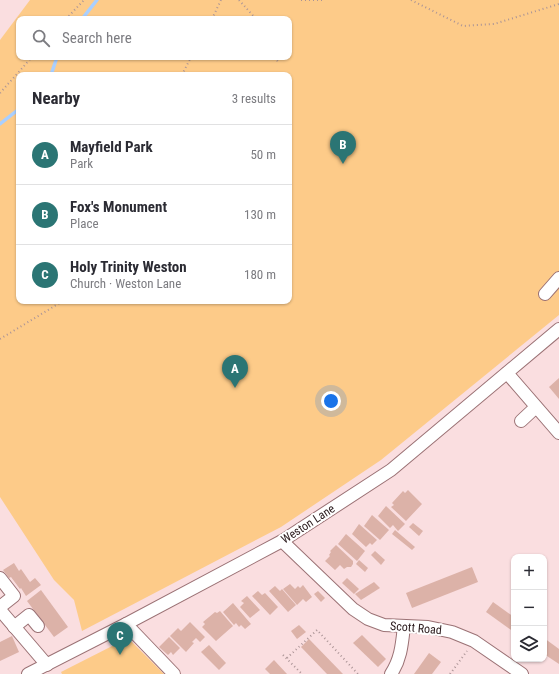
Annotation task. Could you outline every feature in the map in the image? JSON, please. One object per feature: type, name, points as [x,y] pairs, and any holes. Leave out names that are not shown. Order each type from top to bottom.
[{"type":"street","points":[[545,294],[559,278]]},
{"type":"street","name":"Weston Lane","points":[[28,674],[282,541],[391,470],[559,329]]},
{"type":"street","points":[[507,373],[559,433]]},
{"type":"street","points":[[520,421],[536,407]]},
{"type":"street","name":"Scott Road","points":[[282,541],[358,612],[368,619],[384,625],[428,627],[452,632],[474,641],[521,674]]},
{"type":"street","points":[[0,578],[14,596],[0,608],[14,627],[47,665]]},
{"type":"street","points":[[14,627],[26,610],[38,626]]},
{"type":"street","points":[[126,624],[174,674]]},
{"type":"street","points":[[391,674],[396,667],[400,655],[404,626]]},
{"type":"path","points":[[69,16],[84,0]]},
{"type":"path","points":[[213,16],[221,0]]},
{"type":"path","points":[[239,0],[253,16]]},
{"type":"path","points":[[303,0],[324,0]]},
{"type":"path","points":[[411,0],[463,26],[494,24],[559,4]]},
{"type":"path","points":[[19,72],[29,60]]},
{"type":"path","points":[[184,72],[190,60]]},
{"type":"path","points":[[0,93],[16,75]]},
{"type":"path","points":[[0,339],[58,304]]},
{"type":"path","points":[[287,658],[317,630],[358,674]]},
{"type":"path","points":[[450,674],[474,641]]},
{"type":"path","points":[[283,655],[302,674]]},
{"type":"shaded area","points":[[30,0],[559,0],[559,315],[381,460],[281,527],[82,631],[74,600],[54,580],[0,497],[0,40],[16,19],[16,60],[292,60],[292,16],[18,16]]},
{"type":"shaded area","points":[[128,638],[164,674],[62,674],[61,672]]},
{"type":"building","points":[[559,378],[559,399],[549,387]]},
{"type":"building","points":[[408,490],[422,504],[406,521],[391,507],[394,505],[392,503],[403,491],[405,493]]},
{"type":"building","points":[[386,506],[405,524],[398,531],[393,525],[390,528],[378,516]]},
{"type":"building","points":[[372,515],[389,530],[380,540],[364,526]]},
{"type":"building","points":[[413,523],[423,531],[419,536],[409,527]]},
{"type":"building","points":[[359,524],[377,540],[372,545],[370,543],[366,547],[352,534]]},
{"type":"building","points":[[395,530],[415,547],[412,550],[392,534]]},
{"type":"building","points":[[346,534],[365,551],[357,561],[338,544]]},
{"type":"building","points":[[336,545],[353,561],[351,567],[344,569],[340,565],[335,570],[325,561],[330,556],[330,551]]},
{"type":"building","points":[[375,551],[385,560],[381,565],[371,555]]},
{"type":"building","points":[[359,560],[368,568],[365,572],[356,564]]},
{"type":"building","points":[[14,563],[19,571],[21,569],[30,582],[35,578],[41,585],[26,596],[21,588],[20,589],[11,577],[9,578],[3,570]]},
{"type":"building","points":[[472,567],[478,582],[412,608],[406,593]]},
{"type":"building","points":[[347,578],[359,589],[354,594],[342,583]]},
{"type":"building","points":[[374,582],[380,588],[361,600],[355,594]]},
{"type":"building","points":[[290,584],[295,589],[298,586],[300,588],[303,585],[312,597],[306,602],[303,599],[297,605],[283,589]]},
{"type":"building","points":[[275,586],[280,591],[282,589],[296,605],[288,612],[269,591]]},
{"type":"building","points":[[41,590],[68,627],[54,637],[27,601]]},
{"type":"building","points":[[258,591],[262,595],[265,593],[278,607],[270,615],[252,596]]},
{"type":"building","points":[[318,591],[325,598],[321,602],[314,594]]},
{"type":"building","points":[[247,596],[260,610],[250,618],[240,607],[244,603],[241,601]]},
{"type":"building","points":[[493,602],[511,615],[511,630],[486,612]]},
{"type":"building","points":[[233,603],[251,624],[245,629],[241,625],[239,627],[236,623],[234,625],[223,612]]},
{"type":"building","points":[[220,611],[233,626],[216,641],[202,627],[205,624],[203,622],[215,612],[217,613]]},
{"type":"building","points":[[190,622],[205,637],[200,642],[196,638],[192,642],[194,643],[186,652],[170,636],[178,628],[181,631]]},
{"type":"building","points":[[299,625],[306,632],[297,639],[291,631]]},
{"type":"building","points":[[362,635],[386,659],[378,667],[353,643]]},
{"type":"building","points":[[12,636],[19,652],[0,661],[0,642]]},
{"type":"building","points":[[169,637],[180,648],[173,655],[171,652],[168,655],[159,647]]},
{"type":"building","points":[[309,639],[343,674],[327,674],[301,647]]},
{"type":"building","points":[[547,640],[559,649],[559,664],[547,656]]},
{"type":"building","points":[[209,645],[226,663],[219,670],[201,652]]},
{"type":"building","points":[[429,653],[441,662],[432,674],[414,674]]},
{"type":"building","points":[[274,660],[287,674],[270,674],[265,669]]},
{"type":"waterway","points":[[84,16],[97,0]]},
{"type":"waterway","points":[[52,72],[56,60]]},
{"type":"waterway","points":[[0,124],[16,111]]},
{"type":"place","name":"Fox's Monument","points":[[343,164]]},
{"type":"place","name":"Mayfield Park","points":[[235,388]]},
{"type":"place","name":"Holy Trinity Weston","points":[[120,655]]}]
